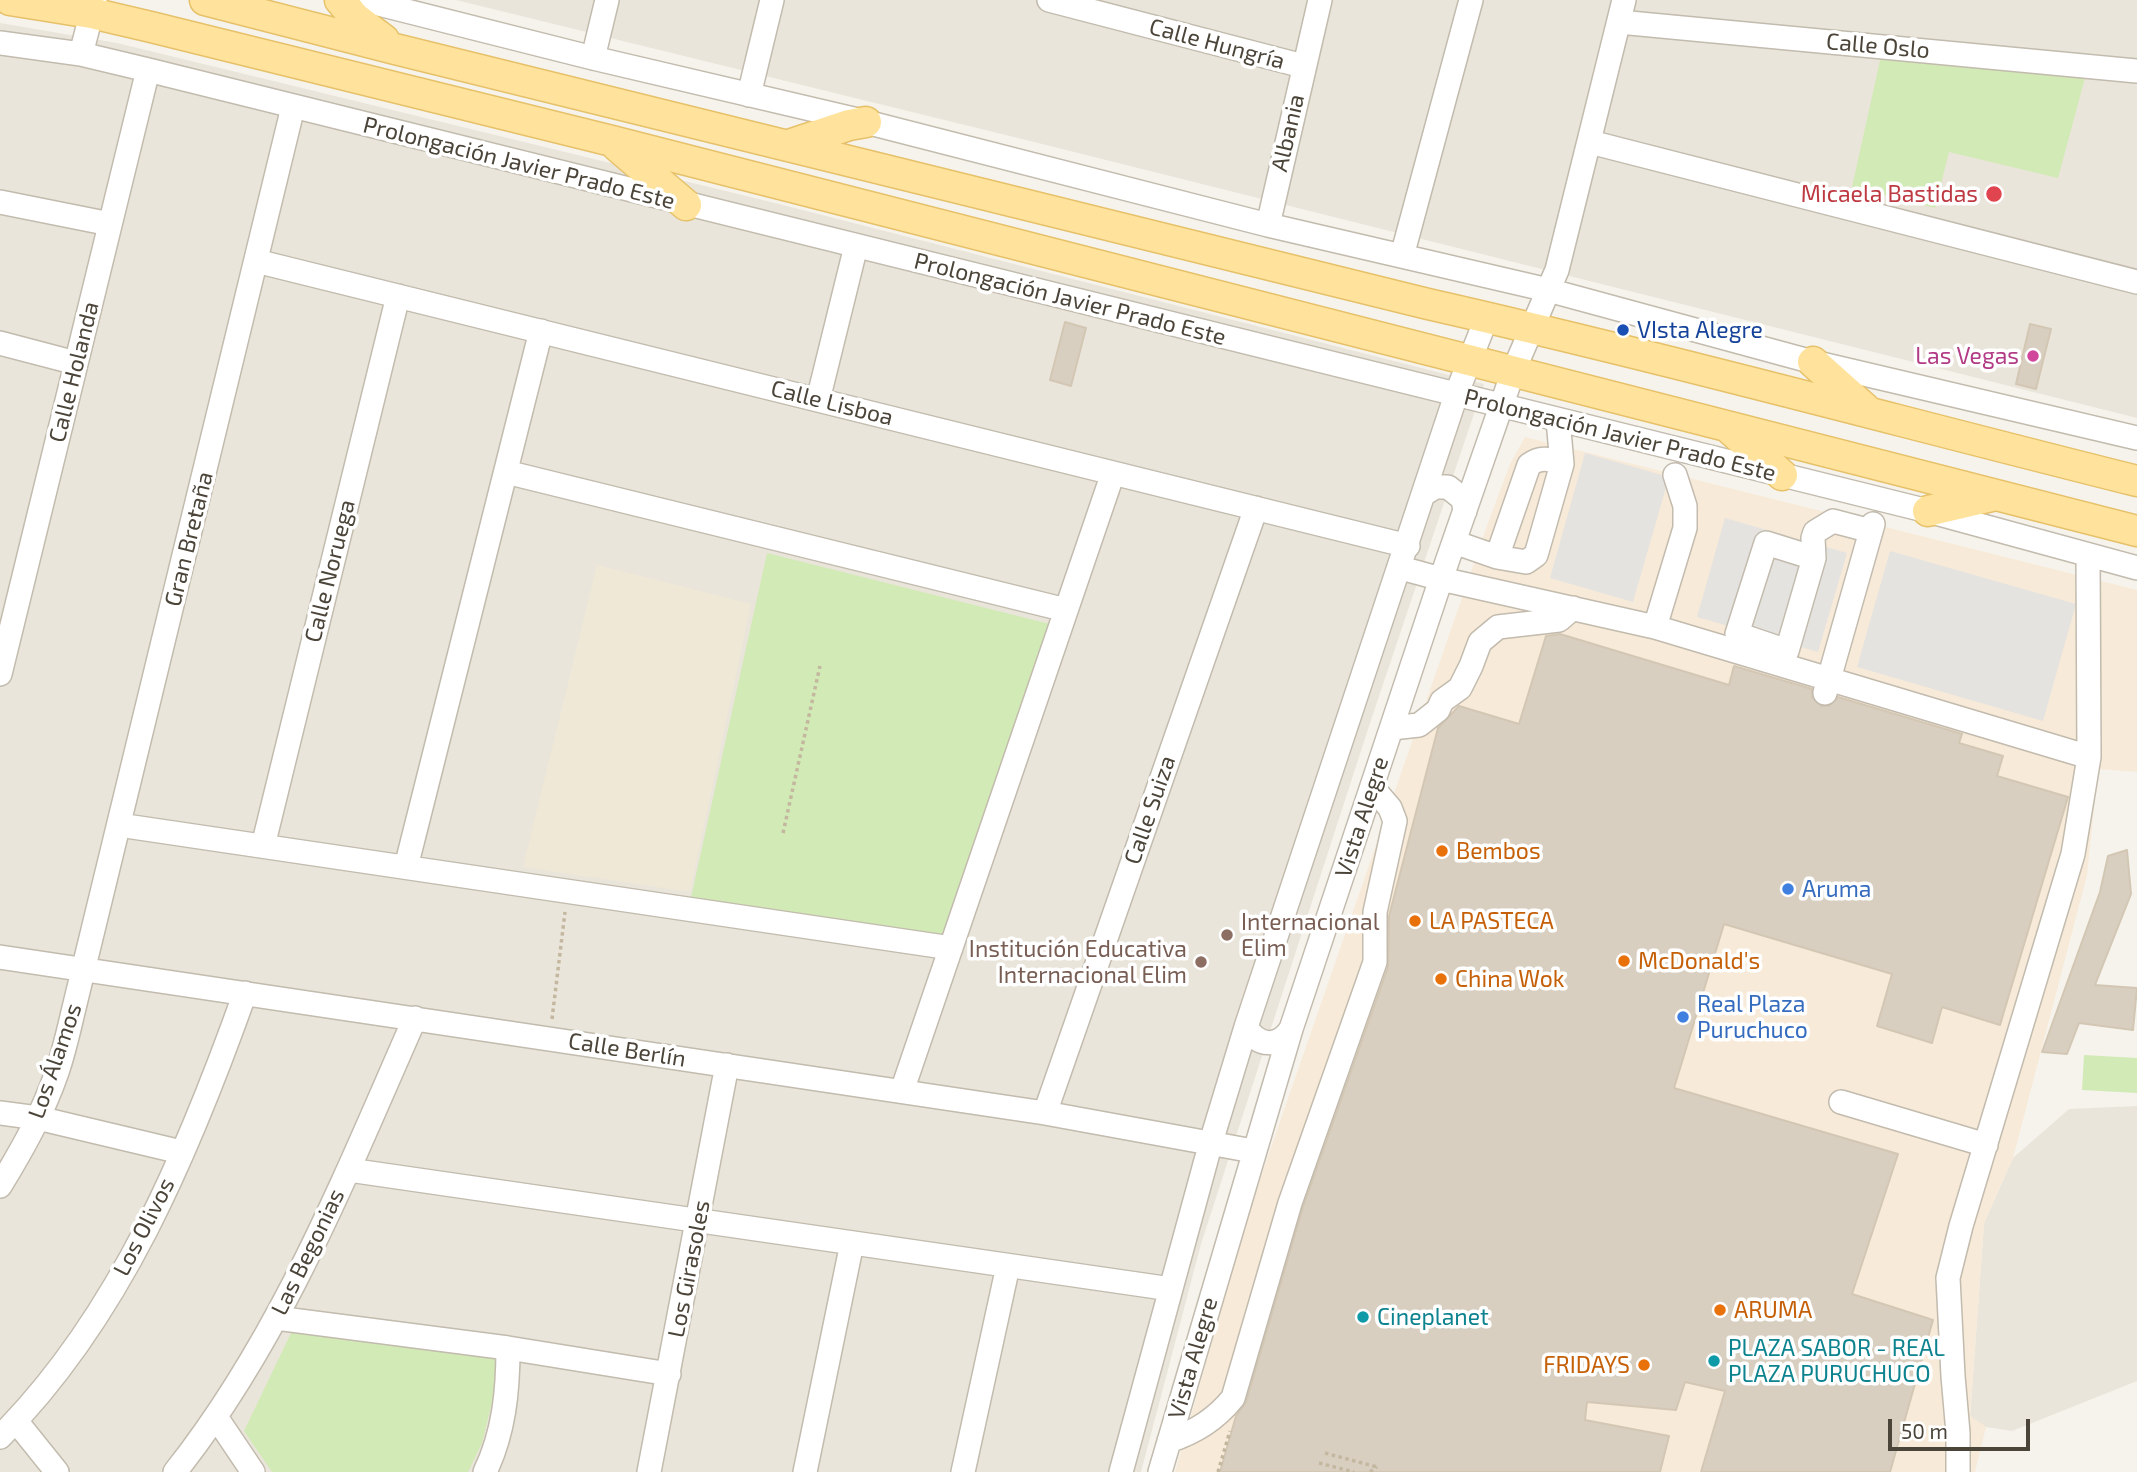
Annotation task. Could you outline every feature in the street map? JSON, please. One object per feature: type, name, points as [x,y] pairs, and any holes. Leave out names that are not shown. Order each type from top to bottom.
[{"type":"main road","name":"Prolongación Javier Prado Este","points":[[10,0],[93,7],[2137,531]]},
{"type":"main road","points":[[205,0],[1629,352],[2137,481]]},
{"type":"main road","points":[[340,0],[361,24],[396,49]]},
{"type":"main road","points":[[788,145],[866,122]]},
{"type":"main road","points":[[612,141],[686,205]]},
{"type":"main road","points":[[1590,391],[1586,387],[1584,374],[1590,363],[1607,355],[1629,352]]},
{"type":"main road","points":[[1813,362],[1873,415]]},
{"type":"main road","points":[[1725,426],[1782,475]]},
{"type":"main road","points":[[1928,511],[1997,494]]},
{"type":"street","points":[[363,0],[593,58],[866,122],[1268,225],[1548,290],[1813,362],[2137,438]]},
{"type":"street","points":[[593,58],[607,0]]},
{"type":"street","points":[[749,95],[772,0]]},
{"type":"street","name":"Calle Hungría","points":[[1049,0],[1303,66]]},
{"type":"street","name":"Albania","points":[[1268,225],[1320,0]]},
{"type":"street","points":[[1402,256],[1471,0]]},
{"type":"street","points":[[81,54],[93,7]]},
{"type":"street","name":"Calle Oslo","points":[[1621,11],[2137,71]]},
{"type":"street","name":"Vista Alegre","points":[[1160,1472],[1292,1029],[1441,579],[1513,372],[1556,270],[1621,11]]},
{"type":"street","name":"Prolongación Javier Prado Este","points":[[0,43],[81,54],[148,70],[1928,511],[2137,568]]},
{"type":"street","name":"Calle Holanda","points":[[1,668],[148,70]]},
{"type":"street","name":"Gran Bretaña","points":[[84,970],[293,107]]},
{"type":"street","points":[[1590,142],[2137,282]]},
{"type":"street","points":[[0,202],[110,224]]},
{"type":"street","points":[[818,400],[856,246]]},
{"type":"street","name":"Calle Lisboa","points":[[256,261],[1408,545]]},
{"type":"street","name":"Calle Noruega","points":[[263,846],[398,296]]},
{"type":"street","name":"Vista Alegre","points":[[1122,1472],[1211,1142],[1246,1027],[1401,568],[1456,395],[1487,317]]},
{"type":"street","points":[[406,867],[541,331]]},
{"type":"street","points":[[0,343],[76,363]]},
{"type":"street","points":[[1454,542],[1497,557],[1526,562],[1536,555],[1562,464],[1558,420]]},
{"type":"street","points":[[1497,557],[1529,465],[1537,459],[1562,464]]},
{"type":"street","points":[[506,472],[1066,610]]},
{"type":"street","points":[[902,1091],[1113,472]]},
{"type":"street","points":[[1655,627],[1685,528],[1685,506],[1675,475]]},
{"type":"street","points":[[1424,495],[1435,487],[1448,487],[1463,499],[1465,511]]},
{"type":"street","name":"Calle Suiza","points":[[1045,1113],[1256,508]]},
{"type":"street","points":[[1814,558],[1766,543],[1737,634],[1787,651],[1814,558],[1815,532],[1832,522],[1872,528],[1827,686]]},
{"type":"street","points":[[1958,1472],[1948,1278],[1961,1226],[2073,854],[2089,757],[2088,555]]},
{"type":"street","points":[[1401,568],[1655,627],[1827,686],[2089,757]]},
{"type":"street","points":[[1392,728],[1419,725],[1438,710],[1442,701],[1460,688],[1480,642],[1498,628],[1559,620],[1573,608]]},
{"type":"street","points":[[1169,1441],[1203,1426],[1220,1414],[1233,1398],[1290,1203],[1375,962],[1375,912],[1395,821],[1390,808],[1372,787]]},
{"type":"street","points":[[119,825],[951,948]]},
{"type":"street","name":"Calle Berlín","points":[[0,957],[1045,1113],[1254,1151]]},
{"type":"street","name":"Los Álamos","points":[[0,1186],[38,1118],[57,1072],[84,970]]},
{"type":"street","name":"Los Olivos","points":[[8,1429],[47,1385],[96,1315],[149,1221],[181,1153],[244,993]]},
{"type":"street","name":"Las Begonias","points":[[175,1472],[216,1417],[275,1318],[349,1170],[415,1018]]},
{"type":"street","points":[[1246,1027],[1251,1035],[1268,1044],[1278,1042],[1292,1029]]},
{"type":"street","name":"Los Girasoles","points":[[649,1472],[727,1065]]},
{"type":"street","points":[[1841,1102],[1986,1145]]},
{"type":"street","points":[[0,1113],[38,1118],[181,1153]]},
{"type":"street","points":[[349,1170],[1171,1289]]},
{"type":"street","points":[[805,1472],[852,1242]]},
{"type":"street","points":[[963,1472],[1008,1266]]},
{"type":"street","points":[[275,1318],[508,1348],[669,1374]]},
{"type":"street","points":[[485,1472],[502,1421],[508,1348]]},
{"type":"street","points":[[216,1417],[253,1472]]},
{"type":"street","points":[[8,1429],[57,1472]]},
{"type":"path","points":[[783,833],[820,666]]},
{"type":"path","points":[[550,1038],[568,891]]},
{"type":"path","points":[[1218,1472],[1236,1412],[1233,1398]]},
{"type":"path","points":[[1325,1453],[1377,1467],[1370,1472]]},
{"type":"path","points":[[1319,1463],[1354,1472]]},
{"type":"shaded area","points":[[456,0],[2137,0],[2137,418],[1030,141]]},
{"type":"shaded area","points":[[0,23],[117,43],[779,204],[1484,384],[1371,720],[1201,1244],[1141,1472],[0,1472]]},
{"type":"shaded area","name":"Real Plaza Puruchuco","points":[[1525,437],[2137,590],[2137,772],[2098,769],[2087,875],[2013,1158],[1984,1223],[1970,1416],[1986,1427],[1975,1472],[1175,1472],[1251,1205],[1488,523],[1510,464]]},
{"type":"shaded area","points":[[1585,453],[1662,475],[1667,484],[1633,602],[1550,578]]},
{"type":"shaded area","points":[[1725,518],[1847,553],[1818,652],[1697,617]]},
{"type":"shaded area","points":[[1890,551],[2076,604],[2043,721],[1857,667]]},
{"type":"shaded area","points":[[597,565],[751,604],[690,892],[523,867]]},
{"type":"shaded area","points":[[2137,1106],[2137,1381],[2012,1431],[1986,1427],[1970,1417],[1984,1223],[2013,1158],[2069,1109]]},
{"type":"green space","points":[[1881,56],[2085,78],[2058,178],[1949,152],[1935,208],[1852,187]]},
{"type":"green space","points":[[767,553],[1050,624],[944,939],[690,902]]},
{"type":"green space","points":[[2084,1055],[2137,1058],[2137,1093],[2082,1090]]},
{"type":"green space","points":[[292,1331],[503,1358],[482,1443],[468,1472],[272,1472],[244,1431]]},
{"type":"building","points":[[1065,322],[1086,328],[1071,386],[1050,380]]},
{"type":"building","name":"Las Vegas","points":[[2030,324],[2051,329],[2036,389],[2016,384]]},
{"type":"building","name":"Real Plaza Puruchuco","points":[[1560,634],[1729,685],[1734,666],[1812,689],[1812,697],[1821,706],[1829,706],[1838,697],[1962,734],[1959,743],[2003,756],[1997,776],[2068,797],[2000,1025],[1942,1007],[1932,1043],[1877,1026],[1892,974],[1724,924],[1674,1088],[1898,1154],[1852,1294],[1933,1320],[1890,1472],[1701,1472],[1725,1391],[1685,1382],[1676,1410],[1587,1402],[1585,1420],[1669,1436],[1660,1472],[1220,1472],[1236,1416],[1246,1402],[1303,1207],[1388,967],[1389,916],[1438,728],[1459,706],[1519,724],[1546,636]]},
{"type":"building","points":[[2127,850],[2131,894],[2095,985],[2137,988],[2133,1030],[2079,1023],[2067,1054],[2042,1052],[2100,892],[2108,856]]},
{"type":"place","name":"Micaela Bastidas","points":[[1994,194]]},
{"type":"place","name":"VIsta Alegre","points":[[1623,330]]},
{"type":"place","name":"Las Vegas","points":[[2033,356]]},
{"type":"place","name":"Bembos","points":[[1442,851]]},
{"type":"place","name":"Aruma","points":[[1788,889]]},
{"type":"place","name":"LA PASTECA","points":[[1415,921]]},
{"type":"place","name":"Internacional Elim","points":[[1227,935]]},
{"type":"place","name":"McDonald's","points":[[1624,961]]},
{"type":"place","name":"Institución Educativa Internacional Elim","points":[[1201,962]]},
{"type":"place","name":"China Wok","points":[[1441,979]]},
{"type":"place","name":"Real Plaza Puruchuco","points":[[1683,1017]]},
{"type":"place","name":"ARUMA","points":[[1720,1310]]},
{"type":"place","name":"Cineplanet","points":[[1363,1317]]},
{"type":"place","name":"PLAZA SABOR - REAL PLAZA PURUCHUCO","points":[[1714,1361]]},
{"type":"place","name":"FRIDAYS","points":[[1644,1365]]}]
